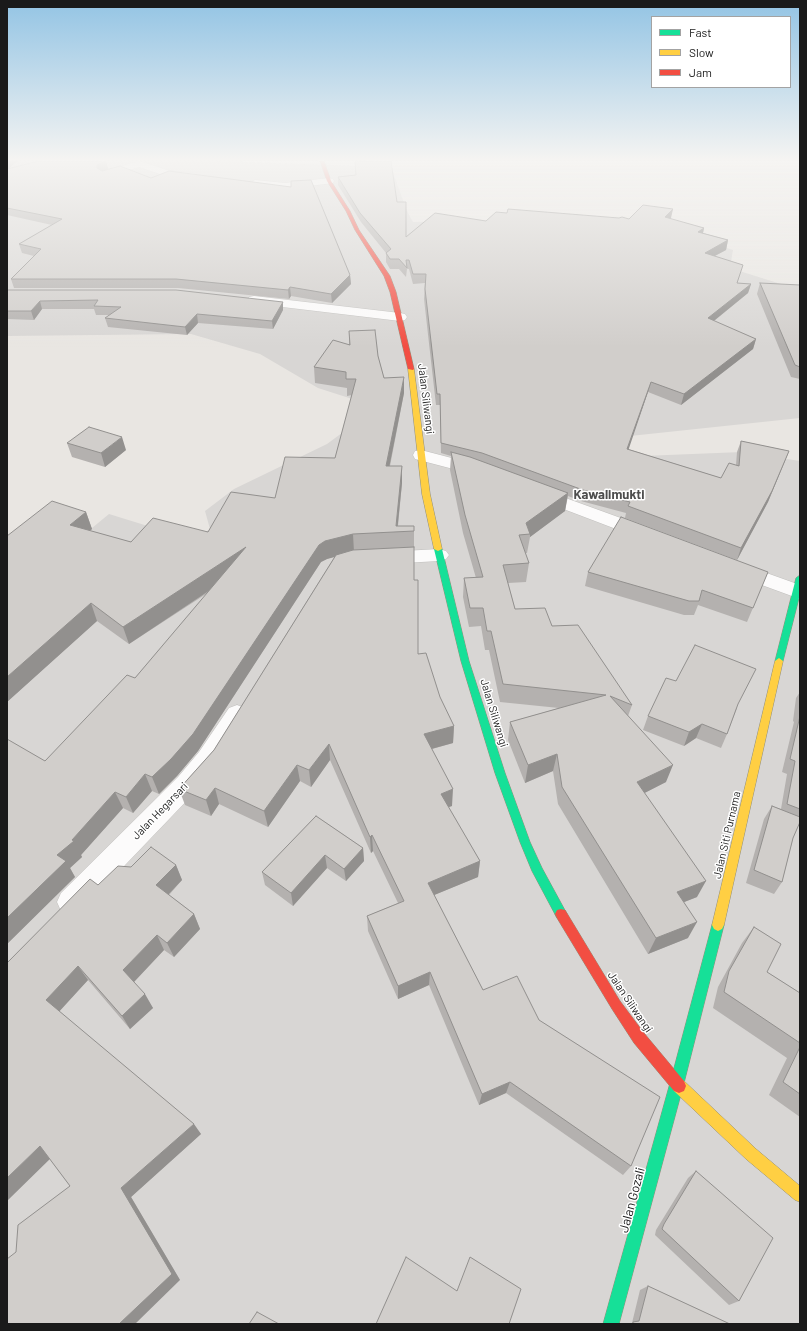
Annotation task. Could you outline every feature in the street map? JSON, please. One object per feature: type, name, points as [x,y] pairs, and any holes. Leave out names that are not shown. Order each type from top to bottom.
[{"type":"main road","name":"Jalan Siliwangi","points":[[354,223],[387,276],[400,317],[410,366],[426,494],[439,556],[465,660],[500,772],[525,842],[538,871],[587,959],[639,1038],[677,1083],[706,1113],[750,1154],[800,1195]]},
{"type":"main road","name":"Jalan Siti Purnama","points":[[677,1083],[725,896],[799,587]]},
{"type":"main road","name":"Jalan Gozali","points":[[611,1324],[677,1083]]},
{"type":"street","points":[[240,298],[400,317]]},
{"type":"street","points":[[421,455],[475,469],[496,477]]},
{"type":"street","points":[[525,488],[657,538]]},
{"type":"street","points":[[362,559],[439,556]]},
{"type":"street","points":[[723,563],[799,587]]},
{"type":"street","name":"Jalan Hegarsari","points":[[56,917],[187,784],[208,759],[246,699]]},
{"type":"shaded area","points":[[7,223],[487,223],[684,234],[733,250],[730,268],[800,290],[800,418],[630,436],[618,457],[742,452],[800,461],[800,1324],[7,1324],[7,554],[55,515],[92,528],[109,514],[193,540],[210,529],[205,511],[234,489],[327,444],[346,430],[371,405],[318,388],[260,354],[191,334],[7,336]]},
{"type":"building","points":[[55,223],[329,223],[350,275],[331,294],[290,287],[288,290],[176,279],[11,279],[41,249],[19,244]]},
{"type":"building","points":[[369,223],[406,223],[406,237],[423,223],[687,223],[704,228],[698,232],[728,240],[705,253],[743,265],[737,283],[751,284],[708,318],[756,339],[684,394],[651,382],[627,449],[721,478],[729,463],[739,466],[741,441],[789,451],[772,491],[741,548],[628,506],[630,502],[583,490],[482,453],[441,443],[440,394],[437,394],[425,289],[426,274],[413,274],[409,260],[406,260],[407,268],[399,259],[390,259],[386,253],[391,249]]},
{"type":"building","points":[[760,283],[800,285],[800,367],[795,365]]},
{"type":"building","points":[[7,290],[176,290],[283,302],[272,321],[197,314],[185,327],[105,318],[121,307],[94,306],[98,300],[40,301],[31,311],[7,311]]},
{"type":"building","points":[[375,330],[378,356],[384,378],[404,377],[386,466],[402,466],[396,526],[414,526],[414,531],[353,534],[325,541],[319,545],[193,734],[171,759],[152,777],[145,774],[126,797],[115,792],[72,840],[74,841],[57,855],[66,861],[7,918],[7,739],[45,761],[127,675],[135,678],[246,547],[123,627],[91,603],[7,677],[7,536],[52,501],[86,512],[70,525],[131,542],[153,518],[208,532],[231,492],[275,498],[285,457],[335,458],[356,379],[346,379],[346,372],[314,367],[333,340],[350,345],[349,331]]},
{"type":"building","points":[[89,427],[122,437],[101,453],[67,443]]},
{"type":"building","points":[[451,452],[470,457],[568,493],[526,523],[530,534],[519,535],[529,563],[503,565],[515,609],[545,608],[552,626],[578,625],[632,705],[610,696],[673,765],[637,782],[706,881],[677,892],[697,922],[656,938],[562,787],[557,754],[528,765],[510,722],[606,695],[503,684],[491,631],[487,631],[483,608],[470,608],[464,578],[483,577],[465,515]]},
{"type":"building","points":[[621,517],[768,572],[753,608],[702,590],[699,601],[689,601],[588,572]]},
{"type":"building","points":[[414,547],[414,580],[418,580],[418,654],[426,653],[440,697],[454,726],[424,734],[453,789],[441,794],[480,861],[428,883],[483,990],[517,976],[539,1020],[660,1097],[631,1166],[510,1082],[482,1094],[430,972],[398,986],[367,916],[404,901],[372,835],[370,837],[329,744],[309,770],[297,765],[264,811],[215,788],[206,800],[179,789],[214,750],[336,555],[353,550]]},
{"type":"building","points":[[695,645],[756,669],[738,704],[727,734],[702,724],[689,732],[648,716],[666,678],[676,681]]},
{"type":"building","points":[[800,716],[800,809],[787,804],[795,761],[790,759]]},
{"type":"building","points":[[772,806],[800,817],[800,822],[793,838],[782,882],[754,870]]},
{"type":"building","points":[[316,816],[363,848],[344,869],[325,855],[291,893],[262,872]]},
{"type":"building","points":[[151,847],[176,865],[156,885],[194,914],[167,943],[157,935],[123,970],[145,994],[122,1016],[78,966],[46,1000],[194,1124],[121,1188],[172,1274],[119,1324],[8,1324],[7,1259],[16,1252],[18,1225],[70,1186],[40,1146],[7,1178],[7,963],[90,879],[98,885],[118,866],[131,867]]},
{"type":"building","points":[[754,927],[781,944],[767,972],[800,993],[800,1043],[724,992],[729,971]]},
{"type":"building","points":[[800,1047],[800,1094],[783,1082]]},
{"type":"building","points":[[696,1171],[773,1238],[739,1301],[662,1229]]},
{"type":"building","points":[[406,1257],[457,1291],[470,1257],[521,1289],[509,1324],[376,1324]]},
{"type":"building","points":[[648,1286],[730,1324],[633,1324],[633,1322],[639,1321]]},
{"type":"building","points":[[257,1312],[279,1324],[249,1324]]},
{"type":"traffic: fast","points":[[438,549],[465,661],[500,773],[525,842],[538,871],[561,914]]},
{"type":"traffic: fast","points":[[779,661],[800,578]]},
{"type":"traffic: fast","points":[[611,1324],[677,1083],[718,925]]},
{"type":"traffic: slow","points":[[411,369],[426,494],[438,549]]},
{"type":"traffic: slow","points":[[718,925],[779,661]]},
{"type":"traffic: slow","points":[[679,1086],[751,1154],[800,1195]]},
{"type":"traffic: jam","points":[[354,223],[387,276],[393,292],[411,369]]},
{"type":"traffic: jam","points":[[561,914],[616,1005],[639,1038],[679,1086]]},
{"type":"district","name":"Kawalimukti","points":[[609,495]]}]
